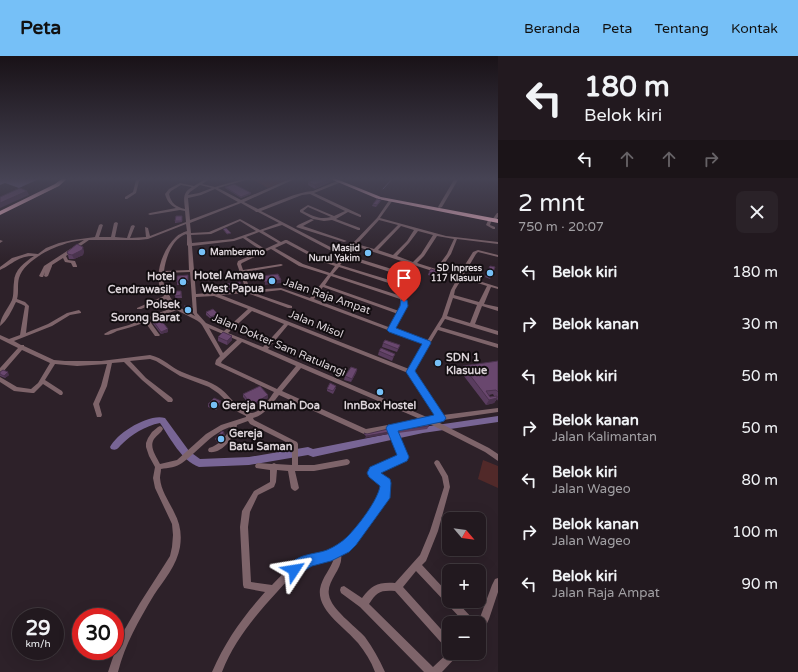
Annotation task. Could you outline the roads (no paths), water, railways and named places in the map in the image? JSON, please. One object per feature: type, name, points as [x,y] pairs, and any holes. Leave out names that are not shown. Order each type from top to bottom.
[{"type":"highway","points":[[0,212],[10,207]]},
{"type":"highway","points":[[429,207],[496,219]]},
{"type":"highway","points":[[440,207],[496,219]]},
{"type":"street","points":[[176,207],[184,210]]},
{"type":"street","name":"Jalan Dokter Sam Ratulangi","points":[[185,207],[195,313],[202,322],[428,420],[487,450],[498,458]]},
{"type":"street","points":[[0,324],[4,312],[14,300],[18,273],[25,264],[39,255],[67,241],[97,238],[148,238],[228,207]]},
{"type":"street","points":[[249,207],[345,256],[412,277],[402,298],[404,304],[401,313],[392,330]]},
{"type":"street","points":[[257,211],[268,207]]},
{"type":"street","points":[[307,207],[301,210],[320,220],[334,218],[347,210]]},
{"type":"street","points":[[310,207],[359,229]]},
{"type":"street","points":[[340,207],[360,216]]},
{"type":"street","points":[[311,300],[354,244],[387,207]]},
{"type":"street","points":[[150,214],[184,210]]},
{"type":"street","points":[[378,218],[416,230],[456,238],[498,243]]},
{"type":"street","points":[[494,228],[488,225],[496,219]]},
{"type":"street","points":[[223,357],[202,322],[188,316],[177,308],[162,287],[160,279],[169,248],[182,234],[210,233],[240,220],[282,242],[288,242],[321,260],[406,287]]},
{"type":"street","points":[[292,229],[312,220]]},
{"type":"street","points":[[113,239],[116,223]]},
{"type":"street","points":[[189,244],[230,241],[281,224]]},
{"type":"street","points":[[97,238],[101,225]]},
{"type":"street","points":[[376,251],[400,225]]},
{"type":"street","points":[[128,239],[133,226]]},
{"type":"street","points":[[300,226],[345,241]]},
{"type":"street","points":[[146,228],[148,238]]},
{"type":"street","points":[[394,257],[408,242],[416,230]]},
{"type":"street","points":[[414,263],[423,255],[436,234]]},
{"type":"street","points":[[244,237],[265,251]]},
{"type":"street","points":[[437,271],[449,254],[456,238]]},
{"type":"street","points":[[44,276],[53,262],[88,239]]},
{"type":"street","points":[[476,241],[478,251]]},
{"type":"street","points":[[282,242],[240,262],[239,264],[247,291],[290,308]]},
{"type":"street","points":[[354,244],[437,271],[498,288]]},
{"type":"street","points":[[272,248],[301,265],[402,298]]},
{"type":"street","points":[[441,418],[410,372],[444,317],[451,296],[474,253],[478,251],[498,256]]},
{"type":"street","points":[[1,266],[24,254],[39,255]]},
{"type":"street","points":[[63,254],[67,261],[73,262],[75,266]]},
{"type":"street","points":[[242,271],[281,265]]},
{"type":"street","points":[[162,272],[191,271]]},
{"type":"street","points":[[322,285],[401,313]]},
{"type":"street","points":[[472,325],[480,304],[490,285]]},
{"type":"street","name":"Jalan Raja Ampat","points":[[194,296],[280,289],[427,343]]},
{"type":"street","name":"Jalan Misol","points":[[214,294],[410,372]]},
{"type":"street","points":[[139,308],[168,296]]},
{"type":"street","points":[[451,296],[498,309]]},
{"type":"street","points":[[14,300],[27,306],[23,335]]},
{"type":"street","points":[[107,334],[113,330],[128,327],[177,308]]},
{"type":"street","points":[[225,333],[251,309]]},
{"type":"street","points":[[10,341],[50,325],[69,314],[79,312]]},
{"type":"street","points":[[444,317],[498,333]]},
{"type":"street","points":[[146,319],[157,335]]},
{"type":"street","points":[[264,350],[286,323]]},
{"type":"street","points":[[438,328],[498,346]]},
{"type":"street","points":[[0,337],[22,346],[53,362],[71,364],[150,357],[158,359],[175,371],[215,387],[236,408],[249,417],[252,422],[293,442],[295,447],[293,468],[295,488]]},
{"type":"street","points":[[241,340],[218,362],[220,366],[362,432],[393,433],[428,420],[498,410]]},
{"type":"street","points":[[0,372],[22,346]]},
{"type":"street","points":[[125,360],[140,375],[170,400]]},
{"type":"street","points":[[99,415],[96,404],[104,386],[110,361]]},
{"type":"street","points":[[0,379],[16,389],[27,391],[36,389],[42,382],[53,362]]},
{"type":"street","points":[[158,467],[178,462],[208,436],[223,427],[234,425],[260,412],[300,365]]},
{"type":"street","points":[[42,382],[60,393]]},
{"type":"street","points":[[210,450],[218,448],[224,442],[233,432],[234,425]]},
{"type":"street","points":[[113,672],[119,653],[131,627],[165,572],[176,549],[177,528],[170,510],[159,493],[156,477],[158,467],[149,449],[150,438],[160,429]]},
{"type":"street","points":[[218,672],[221,662],[243,624],[289,574],[309,560],[327,557],[352,541],[384,498],[386,483],[373,472],[403,457],[393,433]]},
{"type":"street","points":[[258,466],[314,468],[347,462]]},
{"type":"street","points":[[397,587],[423,558],[434,531],[447,487],[445,476],[437,463]]},
{"type":"street","points":[[274,466],[272,485],[256,492],[246,511],[244,527],[247,585],[274,590]]},
{"type":"street","points":[[336,552],[338,561],[324,587],[326,600],[336,614],[365,644],[371,652],[380,672]]},
{"type":"street","points":[[417,566],[442,592]]},
{"type":"street","points":[[486,617],[498,582]]},
{"type":"street","points":[[363,604],[375,588],[385,586],[397,587],[442,638]]},
{"type":"street","points":[[344,590],[363,604],[431,672]]},
{"type":"street","points":[[457,608],[465,616]]},
{"type":"street","points":[[435,672],[447,660]]},
{"type":"waterway","points":[[114,447],[135,429],[148,423],[162,420],[186,454],[199,463],[249,461],[308,451],[313,453],[423,430],[498,419]]},
{"type":"place","name":"Mamberamo","points":[[202,252]]},
{"type":"place","name":"Masjid Nurul Yakim","points":[[368,253]]},
{"type":"place","name":"SD Inpress 117 Klasuur","points":[[490,273]]},
{"type":"place","name":"Hotel Amawa West Papua","points":[[272,281]]},
{"type":"place","name":"Hotel Cendrawasih","points":[[183,282]]},
{"type":"place","name":"Polsek Sorong Barat","points":[[188,310]]},
{"type":"place","name":"SDN 1 Klasuue","points":[[438,363]]},
{"type":"place","name":"InnBox Hostel","points":[[380,392]]},
{"type":"place","name":"Gereja Rumah Doa","points":[[214,405]]},
{"type":"place","name":"Gereja Batu Saman","points":[[221,439]]}]
